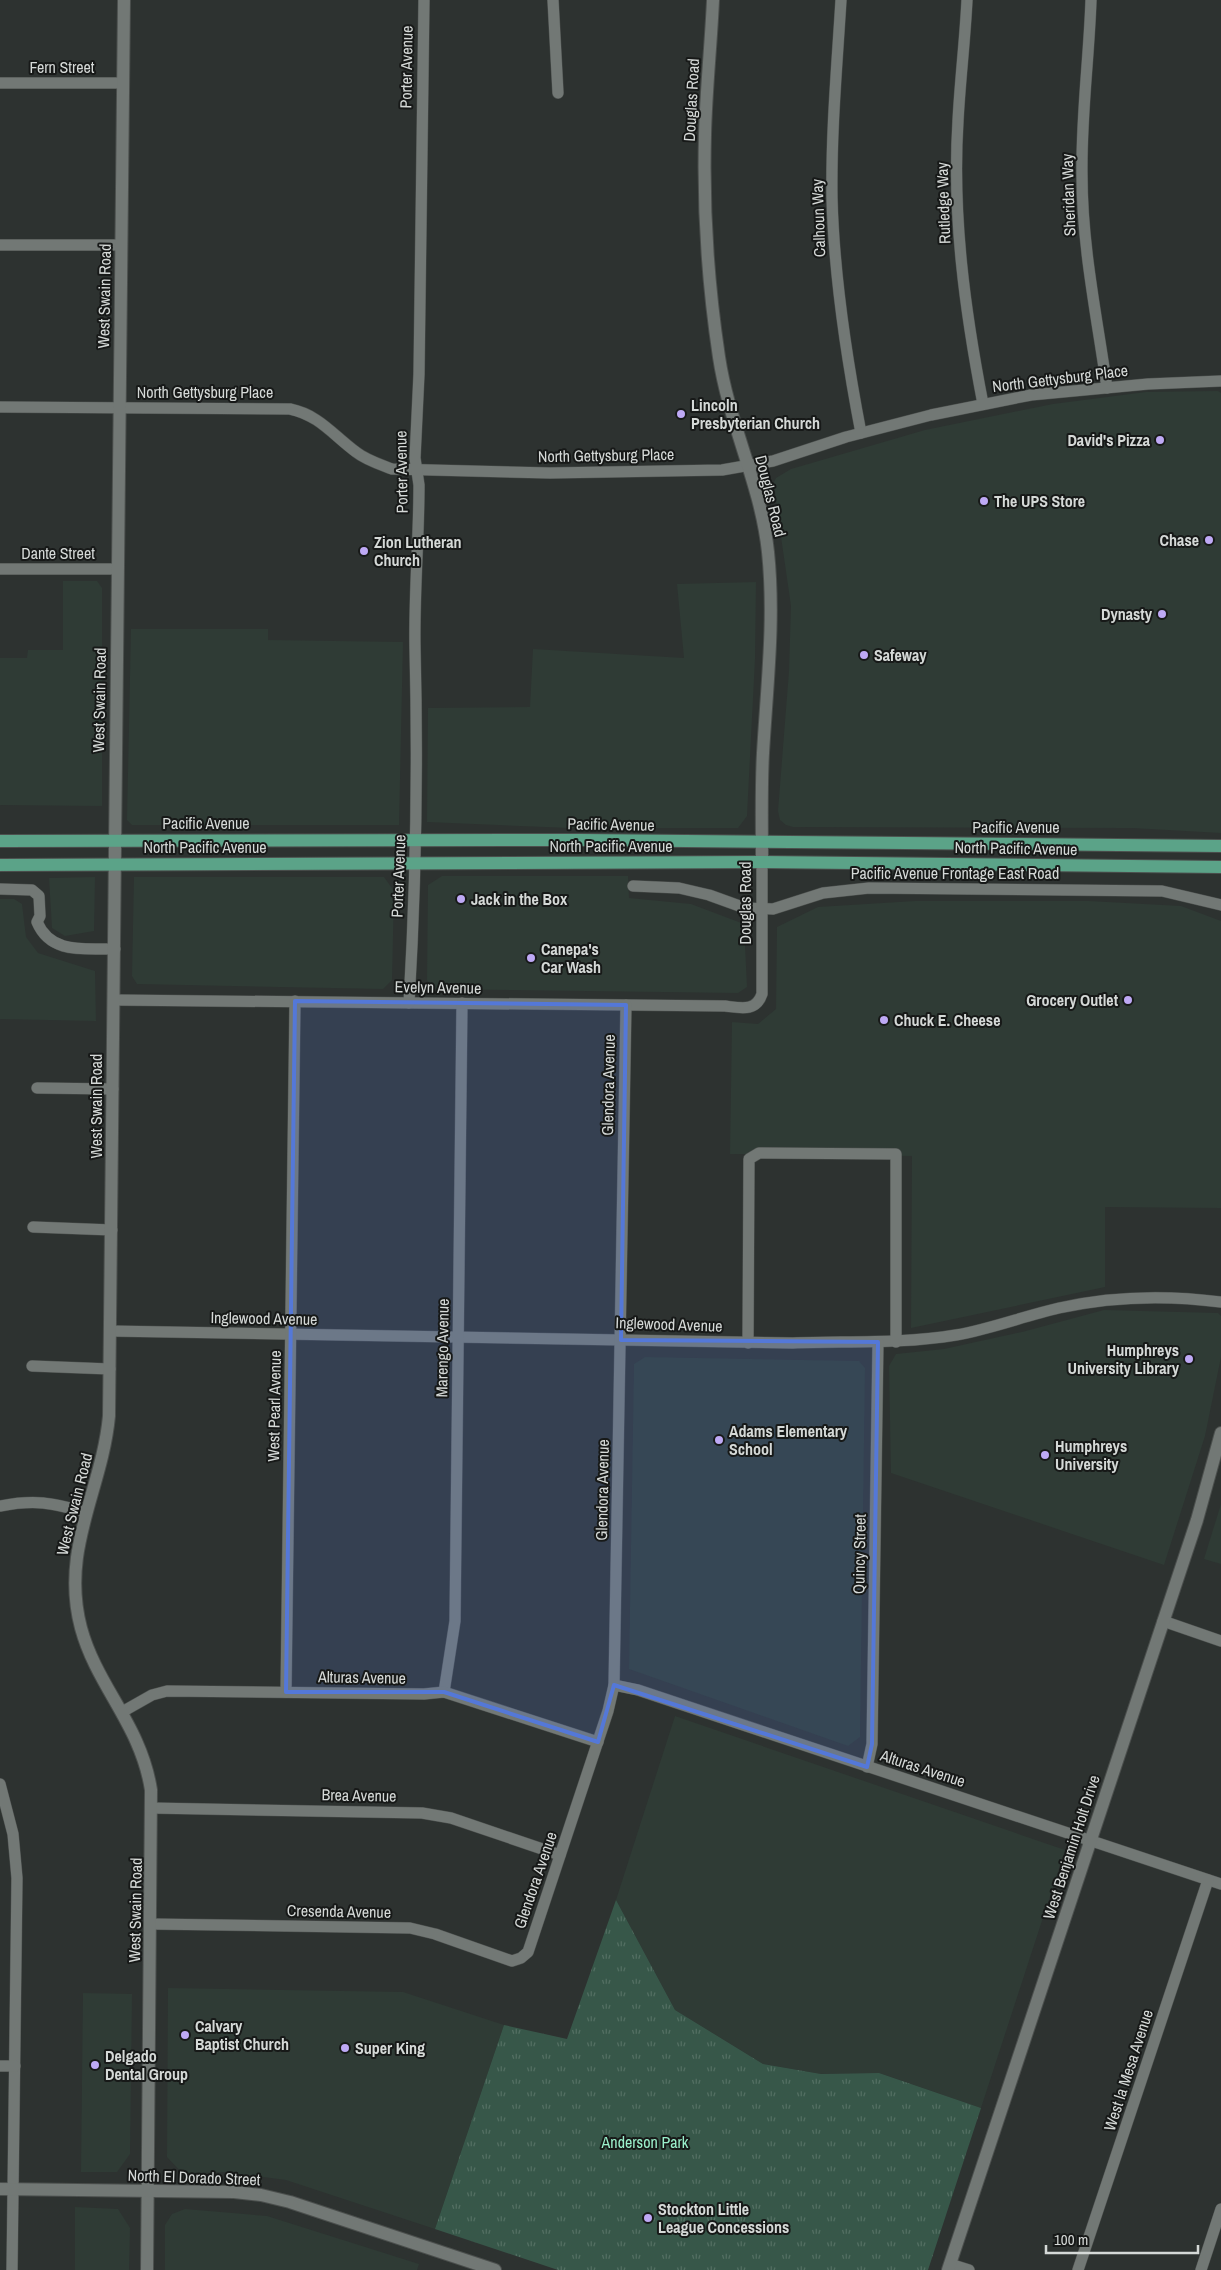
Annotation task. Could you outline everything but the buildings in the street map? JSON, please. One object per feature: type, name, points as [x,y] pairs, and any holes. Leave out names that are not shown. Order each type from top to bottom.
[{"type":"main road","name":"West Swain Road","points":[[124,0],[110,1369],[108,1432],[78,1540],[75,1568],[76,1599],[80,1626],[90,1656],[140,1746],[151,1790],[147,2270]]},
{"type":"main road","name":"Douglas Road","points":[[713,0],[705,134],[708,254],[719,360],[731,410],[764,525],[770,599],[769,682],[763,756],[762,862]]},
{"type":"main road","name":"Pacific Avenue","points":[[0,841],[416,840],[1221,846]]},
{"type":"main road","name":"North Pacific Avenue","points":[[0,865],[762,862],[1221,867]]},
{"type":"main road","name":"West Benjamin Holt Drive","points":[[949,2267],[1200,1512],[1221,1433]]},
{"type":"main road","name":"North El Dorado Street","points":[[6,2189],[261,2194],[494,2270]]},
{"type":"street","name":"Porter Avenue","points":[[409,1003],[416,840],[418,692],[415,647],[420,484],[415,458],[419,374],[424,0]]},
{"type":"street","points":[[553,0],[558,93]]},
{"type":"street","name":"Calhoun Way","points":[[840,0],[832,136],[832,200],[837,278],[844,340],[862,433]]},
{"type":"street","name":"Rutledge Way","points":[[967,0],[958,122],[957,199],[967,314],[983,404]]},
{"type":"street","name":"Sheridan Way","points":[[1091,0],[1083,118],[1083,194],[1090,283],[1107,388]]},
{"type":"street","name":"Fern Street","points":[[0,83],[123,84]]},
{"type":"street","points":[[0,245],[121,245]]},
{"type":"street","name":"North Gettysburg Place","points":[[0,407],[290,409],[316,418],[357,452],[375,463],[392,469],[566,472],[722,470],[748,466],[862,433],[983,404],[1031,395],[1221,381]]},
{"type":"street","name":"Dante Street","points":[[0,569],[117,569]]},
{"type":"street","name":"Douglas Road","points":[[758,1002],[763,988],[762,862]]},
{"type":"street","name":"Pacific Avenue Frontage East Road","points":[[633,886],[694,891],[745,908],[761,909],[780,908],[839,889],[869,888],[1155,891],[1179,894],[1221,906]]},
{"type":"street","points":[[0,888],[32,890],[39,896],[40,916],[37,922],[41,932],[52,942],[68,948],[115,949]]},
{"type":"street","name":"Evelyn Avenue","points":[[115,1000],[626,1005],[746,1009],[758,1002]]},
{"type":"street","name":"West Pearl Avenue","points":[[286,1692],[296,1001]]},
{"type":"street","name":"Marengo Avenue","points":[[444,1692],[455,1621],[462,1003]]},
{"type":"street","name":"Glendora Avenue","points":[[521,1958],[528,1952],[598,1742],[614,1685],[626,1005]]},
{"type":"street","points":[[37,1088],[114,1089]]},
{"type":"street","points":[[748,1342],[749,1159],[760,1153],[896,1154],[896,1342]]},
{"type":"street","points":[[34,1227],[112,1230]]},
{"type":"street","name":"Inglewood Avenue","points":[[110,1331],[748,1342],[896,1342],[959,1335],[1057,1308],[1103,1300],[1170,1296],[1221,1302]]},
{"type":"street","name":"Quincy Street","points":[[867,1767],[872,1744],[878,1342]]},
{"type":"street","points":[[32,1366],[110,1369]]},
{"type":"street","points":[[0,1506],[23,1502],[46,1502],[86,1512]]},
{"type":"street","points":[[1163,1621],[1221,1641]]},
{"type":"street","name":"Alturas Avenue","points":[[614,1685],[638,1690],[1221,1884]]},
{"type":"street","name":"Alturas Avenue","points":[[122,1712],[152,1695],[167,1690],[444,1692],[598,1742]]},
{"type":"street","points":[[0,1784],[8,1811],[16,1852],[15,2066],[6,2189],[12,2270]]},
{"type":"street","name":"Brea Avenue","points":[[152,1808],[422,1813],[451,1818],[560,1855]]},
{"type":"street","name":"West la Mesa Avenue","points":[[1078,2270],[1208,1880]]},
{"type":"street","name":"Cresenda Avenue","points":[[151,1924],[410,1928],[435,1934],[512,1961],[521,1958]]},
{"type":"street","points":[[0,2066],[15,2066]]},
{"type":"street","points":[[1201,2270],[1221,2209]]},
{"type":"street","points":[[949,2267],[970,2270]]},
{"type":"highlighted area","points":[[295,1001],[626,1005],[621,1340],[878,1342],[872,1744],[867,1767],[614,1685],[598,1742],[444,1692],[286,1692]]},
{"type":"shaded area","points":[[1218,391],[1221,393],[1221,833],[1132,828],[793,827],[786,825],[780,820],[778,811],[789,671],[791,606],[774,482],[776,478],[791,469],[925,430],[1053,404],[1146,392]]},
{"type":"shaded area","points":[[63,581],[97,581],[102,588],[102,806],[0,805],[0,658],[27,658],[28,650],[63,650]]},
{"type":"shaded area","points":[[756,582],[755,659],[747,816],[738,828],[569,828],[427,822],[428,708],[530,707],[533,649],[684,658],[677,584]]},
{"type":"shaded area","points":[[131,629],[268,629],[268,640],[403,642],[399,825],[132,825],[127,820]]},
{"type":"shaded area","points":[[442,876],[628,876],[629,898],[691,904],[744,924],[747,987],[738,993],[433,989],[427,980],[428,885]]},
{"type":"shaded area","points":[[95,877],[94,931],[65,936],[52,928],[49,878]]},
{"type":"shaded area","points":[[134,877],[384,877],[394,891],[392,980],[383,989],[137,984],[132,976]]},
{"type":"shaded area","points":[[0,899],[14,899],[22,904],[26,937],[38,953],[95,971],[96,1021],[0,1019]]},
{"type":"shaded area","points":[[915,901],[1089,901],[1181,906],[1221,921],[1221,1208],[1105,1207],[1105,1287],[911,1328],[912,1156],[730,1154],[732,1022],[758,1024],[776,1009],[777,927],[818,907]]},
{"type":"shaded area","name":"Humphreys University","points":[[1104,1310],[1218,1313],[1221,1316],[1221,1357],[1205,1436],[1164,1565],[891,1473],[889,1366],[896,1354],[944,1349],[1022,1332]]},
{"type":"shaded area","points":[[645,1357],[859,1361],[865,1368],[860,1737],[848,1746],[629,1669],[634,1364]]},
{"type":"shaded area","points":[[1221,1504],[1221,1564],[1204,1559]]},
{"type":"shaded area","points":[[675,1716],[1065,1850],[981,2108],[879,2073],[821,2074],[763,2064],[675,2010],[616,1900]]},
{"type":"shaded area","points":[[168,1988],[403,1992],[504,2025],[435,2229],[286,2180],[224,2172],[183,2174],[167,2157]]},
{"type":"shaded area","points":[[83,1993],[132,1994],[130,2154],[117,2172],[81,2172]]},
{"type":"shaded area","points":[[75,2207],[118,2209],[130,2228],[129,2270],[75,2270]]},
{"type":"shaded area","points":[[185,2209],[267,2216],[419,2264],[417,2270],[165,2270],[165,2225],[172,2214]]},
{"type":"green space","name":"Anderson Park","points":[[616,1900],[675,2010],[763,2064],[821,2074],[879,2073],[981,2108],[928,2270],[558,2270],[435,2229],[504,2025],[567,2039]]},
{"type":"place","name":"Lincoln Presbyterian Church","points":[[681,414]]},
{"type":"place","name":"David's Pizza","points":[[1160,440]]},
{"type":"place","name":"The UPS Store","points":[[984,501]]},
{"type":"place","name":"Chase","points":[[1209,540]]},
{"type":"place","name":"Zion Lutheran Church","points":[[364,551]]},
{"type":"place","name":"Dynasty","points":[[1162,614]]},
{"type":"place","name":"Safeway","points":[[864,655]]},
{"type":"place","name":"Jack in the Box","points":[[461,899]]},
{"type":"place","name":"Canepa's Car Wash","points":[[531,958]]},
{"type":"place","name":"Grocery Outlet","points":[[1128,1000]]},
{"type":"place","name":"Chuck E. Cheese","points":[[884,1020]]},
{"type":"place","name":"Humphreys University Library","points":[[1189,1359]]},
{"type":"place","name":"Adams Elementary School","points":[[719,1440]]},
{"type":"place","name":"Humphreys University","points":[[1045,1455]]},
{"type":"place","name":"Calvary Baptist Church","points":[[185,2035]]},
{"type":"place","name":"Super King","points":[[345,2048]]},
{"type":"place","name":"Delgado Dental Group","points":[[95,2065]]},
{"type":"place","name":"Stockton Little League Concessions","points":[[648,2218]]}]
